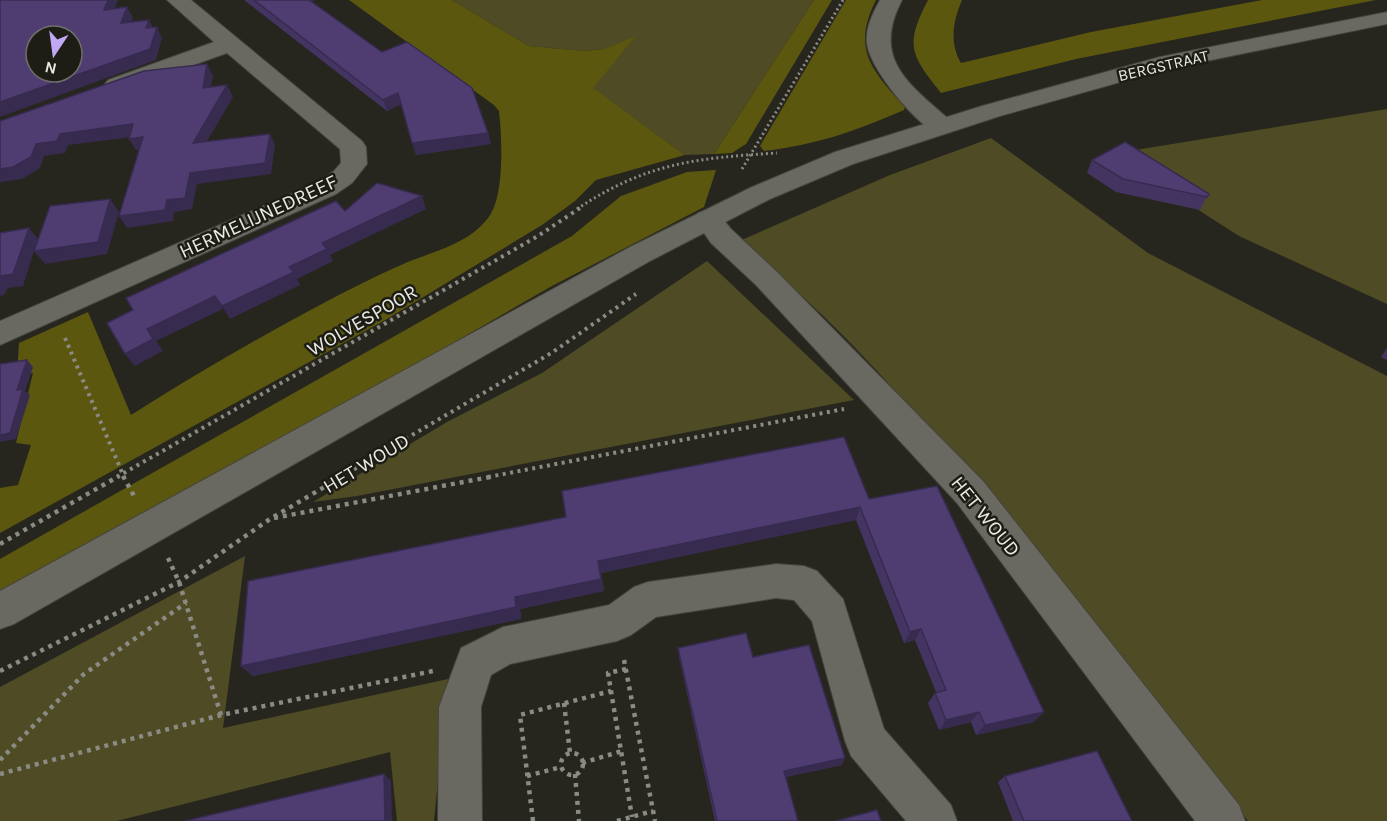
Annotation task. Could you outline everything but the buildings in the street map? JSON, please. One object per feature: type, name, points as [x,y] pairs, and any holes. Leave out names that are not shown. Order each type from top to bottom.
[{"type":"street","name":"HERMELIJNEDREEF","points":[[0,334],[327,188],[343,177],[354,164],[353,147],[178,0]]},
{"type":"street","points":[[0,611],[640,254],[761,193],[844,158],[942,126],[921,107],[884,63],[878,46],[878,30],[891,0]]},
{"type":"street","name":"BERGSTRAAT","points":[[942,126],[1160,64],[1387,18]]},
{"type":"street","points":[[98,91],[230,44]]},
{"type":"street","name":"HET WOUD","points":[[708,219],[721,236],[766,278],[970,492],[1223,821]]},
{"type":"street","points":[[460,821],[460,707],[475,662],[503,645],[617,622],[648,600],[776,581],[804,583],[829,612],[866,741],[935,821]]},
{"type":"path","name":"WOLVESPOOR","points":[[0,544],[538,236],[611,188],[640,174],[678,164],[750,155],[843,0]]},
{"type":"path","name":"HET WOUD","points":[[0,671],[179,582],[270,519],[553,352],[637,294]]},
{"type":"path","points":[[53,310],[122,474],[151,525],[179,582],[221,716]]},
{"type":"path","points":[[270,519],[883,402]]},
{"type":"path","points":[[0,760],[84,674],[186,603]]},
{"type":"path","points":[[617,622],[655,821]]},
{"type":"path","points":[[0,774],[221,716],[475,662]]},
{"type":"path","points":[[626,669],[608,673],[632,817]]},
{"type":"path","points":[[533,821],[520,715],[611,691]]},
{"type":"path","points":[[563,703],[570,753]]},
{"type":"path","points":[[582,763],[622,751]]},
{"type":"path","points":[[561,767],[568,775],[580,770],[582,763],[579,756],[570,753]]},
{"type":"path","points":[[561,767],[564,757],[570,753]]},
{"type":"path","points":[[527,776],[561,767]]},
{"type":"path","points":[[575,774],[579,821]]},
{"type":"path","points":[[616,821],[653,811]]},
{"type":"shaded area","points":[[349,0],[452,0],[529,46],[584,51],[604,49],[636,36],[593,88],[685,155],[596,180],[575,201],[542,225],[387,319],[0,533],[0,488],[18,485],[31,445],[16,443],[33,373],[17,376],[19,343],[88,312],[131,415],[224,358],[330,300],[370,279],[448,247],[470,235],[488,218],[500,182],[499,111],[494,105]]},
{"type":"shaded area","points":[[452,0],[814,0],[714,154],[685,155],[592,88],[635,37],[604,49],[583,51],[529,46]]},
{"type":"shaded area","points":[[814,0],[832,0],[746,144],[732,153],[714,154]]},
{"type":"shaded area","points":[[846,0],[876,0],[865,32],[865,46],[875,70],[905,107],[904,110],[836,136],[802,145],[764,151],[760,146]]},
{"type":"shaded area","points":[[928,0],[962,0],[956,16],[954,32],[955,47],[961,63],[1091,32],[1262,0],[1376,0],[1076,59],[941,93],[923,69],[914,50],[916,29]]},
{"type":"shaded area","points":[[1387,109],[1387,304],[1239,236],[1111,154]]},
{"type":"shaded area","points":[[991,138],[1148,253],[1387,376],[1387,821],[1248,821],[1048,572],[895,391],[804,298],[737,242],[890,175]]},
{"type":"shaded area","points":[[716,170],[704,207],[552,286],[0,604],[0,559],[572,236],[621,196],[687,172]]},
{"type":"shaded area","points":[[707,261],[854,400],[357,496],[313,502],[447,422],[542,373]]},
{"type":"shaded area","points":[[245,556],[223,728],[448,679],[434,821],[397,821],[390,752],[117,821],[0,821],[0,687]]}]
